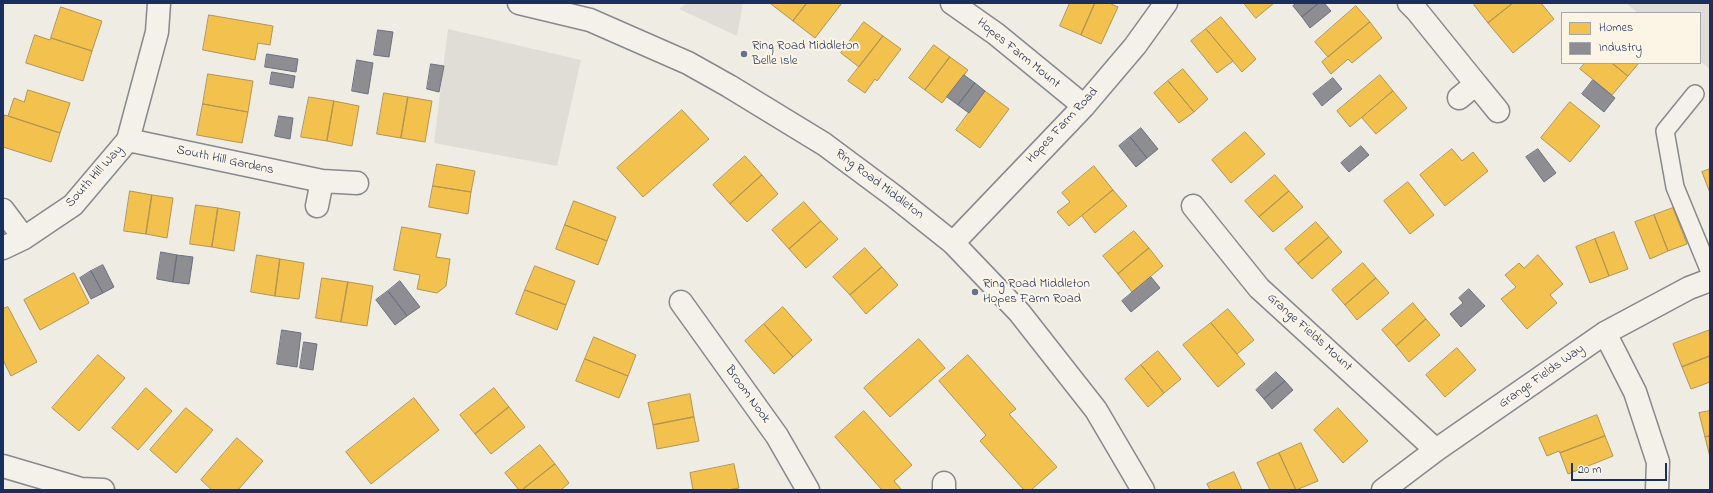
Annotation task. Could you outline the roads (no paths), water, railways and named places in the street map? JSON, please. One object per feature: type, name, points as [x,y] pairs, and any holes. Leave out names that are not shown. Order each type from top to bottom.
[{"type":"street","name":"South Hill Way","points":[[3,248],[24,238],[73,205],[128,140],[157,32],[159,3]]},
{"type":"street","name":"Ring Road Middleton","points":[[519,3],[590,20],[688,63],[729,86],[824,144],[894,196],[953,243],[1019,312],[1096,410],[1143,490]]},
{"type":"street","name":"Hopes Farm Mount","points":[[952,3],[996,34],[1084,106]]},
{"type":"street","name":"Hopes Farm Road","points":[[953,243],[1084,106],[1135,46],[1166,3]]},
{"type":"street","points":[[1409,3],[1498,111]]},
{"type":"street","points":[[1460,98],[1476,84]]},
{"type":"street","name":"South Hill Gardens","points":[[128,140],[322,181],[357,183]]},
{"type":"street","points":[[317,206],[322,181]]},
{"type":"street","name":"Grange Fields Mount","points":[[1193,206],[1259,288],[1436,450]]},
{"type":"street","points":[[3,210],[24,238]]},
{"type":"street","name":"Grange Fields Way","points":[[1383,490],[1436,450],[1605,333],[1689,288],[1710,280]]},
{"type":"street","name":"Broom Nook","points":[[681,302],[777,436],[808,490]]},
{"type":"street","points":[[1605,333],[1635,392],[1658,462],[1657,490]]},
{"type":"street","points":[[3,466],[81,490],[103,490]]},
{"type":"lane","points":[[1695,94],[1665,131],[1675,188],[1710,272]]},
{"type":"place","name":"Ring Road Middleton Belle Isle","points":[[744,54]]},
{"type":"place","name":"Ring Road Middleton Hopes Farm Road","points":[[975,292]]}]
